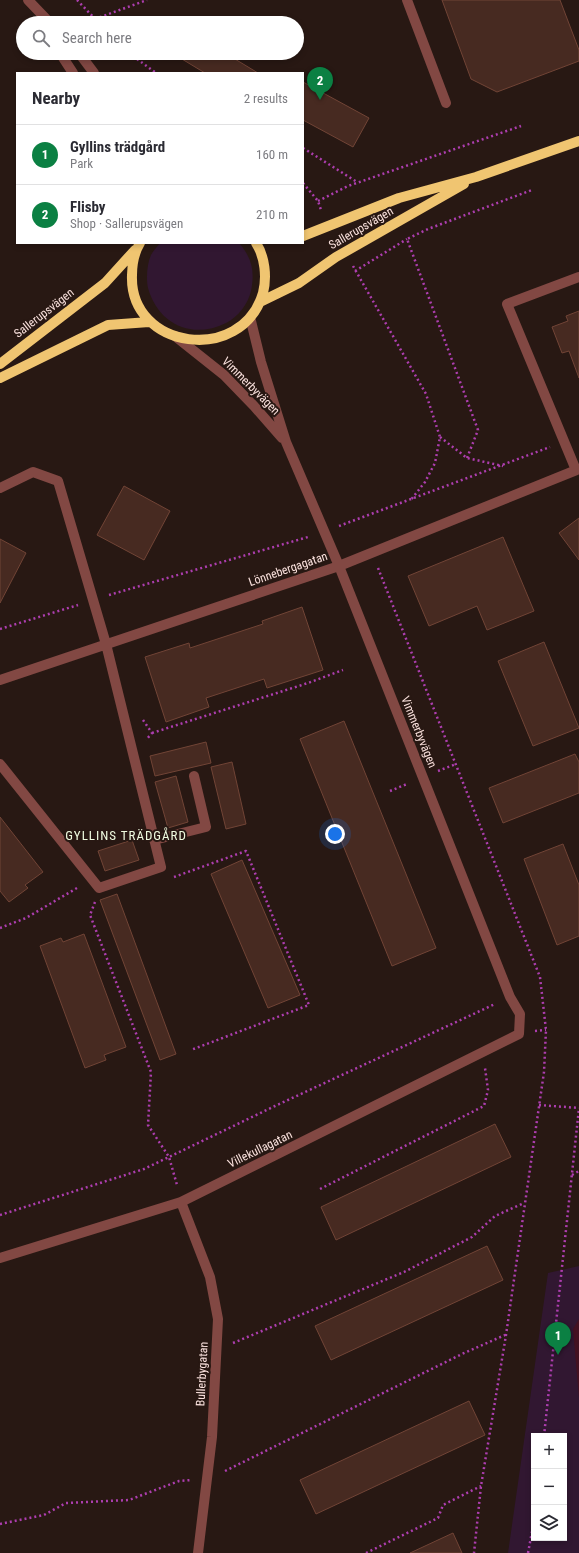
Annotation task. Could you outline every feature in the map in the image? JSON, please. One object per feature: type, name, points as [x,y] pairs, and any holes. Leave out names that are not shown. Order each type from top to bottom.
[{"type":"main road","name":"Sallerupsvägen","points":[[304,236],[399,198],[476,177],[579,141]]},
{"type":"main road","name":"Sallerupsvägen","points":[[260,302],[299,283],[336,257],[476,177]]},
{"type":"main road","name":"Sallerupsvägen","points":[[139,245],[132,262],[132,283],[137,304],[149,322],[175,336],[203,341],[222,337],[237,329],[250,317],[260,302],[265,284],[265,266],[256,244]]},
{"type":"main road","name":"Sallerupsvägen","points":[[0,364],[105,282],[139,245]]},
{"type":"main road","points":[[0,378],[108,325],[149,322]]},
{"type":"street","points":[[407,0],[446,103]]},
{"type":"street","points":[[30,2],[38,16]]},
{"type":"street","points":[[30,2],[43,16]]},
{"type":"street","points":[[65,60],[72,72]]},
{"type":"street","points":[[84,60],[93,72]]},
{"type":"street","points":[[577,469],[564,442],[507,304],[579,277]]},
{"type":"street","name":"Vimmerbyvägen","points":[[250,317],[261,362],[286,442],[339,566],[510,997],[520,1014],[519,1034]]},
{"type":"street","name":"Vimmerbyvägen","points":[[175,336],[224,375],[286,442]]},
{"type":"street","name":"Lönnebergagatan","points":[[0,680],[339,566],[577,469]]},
{"type":"street","points":[[0,488],[33,472],[58,481],[106,644],[161,867],[99,888],[0,764]]},
{"type":"street","points":[[154,840],[206,827],[194,776]]},
{"type":"street","name":"Villekullagatan","points":[[0,1258],[181,1202],[519,1034]]},
{"type":"street","name":"Bullerbygatan","points":[[181,1202],[210,1277],[218,1319],[212,1436],[198,1553]]},
{"type":"path","points":[[77,0],[92,16]]},
{"type":"path","points":[[103,16],[147,0]]},
{"type":"path","points":[[138,60],[155,72]]},
{"type":"path","points":[[318,201],[358,182],[521,126]]},
{"type":"path","points":[[304,149],[358,182]]},
{"type":"path","points":[[304,184],[318,201],[322,210]]},
{"type":"path","points":[[355,271],[407,239],[428,229],[532,190]]},
{"type":"path","points":[[407,239],[478,430],[467,458]]},
{"type":"path","points":[[350,260],[426,394],[440,437],[436,463],[425,482],[409,502]]},
{"type":"path","points":[[440,437],[467,458],[503,466]]},
{"type":"path","points":[[0,629],[324,532],[409,502],[564,442]]},
{"type":"path","points":[[152,733],[308,683],[343,670]]},
{"type":"path","points":[[157,868],[165,880],[246,851],[309,1005],[192,1050]]},
{"type":"path","points":[[0,928],[26,918],[92,879]]},
{"type":"path","points":[[99,888],[90,915],[151,1072],[148,1125],[169,1157],[181,1202]]},
{"type":"path","points":[[0,1215],[144,1169],[510,997]]},
{"type":"path","points":[[320,1189],[484,1106],[488,1090],[482,1052]]},
{"type":"path","points":[[539,1105],[579,1108],[544,1433]]},
{"type":"path","points":[[572,1175],[579,1171]]},
{"type":"path","points":[[216,1350],[404,1272],[472,1237],[495,1216],[525,1203]]},
{"type":"path","points":[[0,1524],[44,1515],[66,1503],[129,1500],[179,1481],[207,1480],[462,1354],[506,1335]]},
{"type":"path","points":[[366,1553],[438,1518],[443,1505],[481,1486]]},
{"type":"path","points":[[528,1553],[531,1538]]},
{"type":"shaded area","points":[[159,244],[240,244],[250,260],[253,277],[248,301],[235,317],[226,323],[213,328],[201,330],[189,329],[178,325],[168,319],[160,311],[153,301],[148,288],[147,271],[153,252]]},
{"type":"shaded area","points":[[579,1266],[579,1553],[508,1553],[548,1273]]},
{"type":"shaded area","points":[[579,1319],[579,1398],[573,1329]]},
{"type":"building","points":[[442,0],[560,0],[579,50],[579,61],[497,92],[471,79]]},
{"type":"building","points":[[184,60],[237,60],[256,72],[203,72]]},
{"type":"building","points":[[304,83],[369,118],[353,147],[304,121]]},
{"type":"building","points":[[579,311],[579,378],[569,351],[562,353],[552,327],[568,321],[566,316]]},
{"type":"building","points":[[124,486],[170,511],[144,560],[97,535]]},
{"type":"building","points":[[579,518],[579,560],[559,533]]},
{"type":"building","points":[[503,537],[534,611],[487,630],[477,606],[429,626],[408,576]]},
{"type":"building","points":[[0,539],[26,553],[0,603]]},
{"type":"building","points":[[302,607],[323,670],[267,688],[264,679],[206,698],[209,707],[166,722],[145,657],[189,643],[190,648],[263,624],[262,621]]},
{"type":"building","points":[[544,642],[579,728],[533,746],[498,661]]},
{"type":"building","points":[[344,721],[436,948],[392,966],[300,739]]},
{"type":"building","points":[[206,742],[211,763],[155,776],[150,756]]},
{"type":"building","points":[[575,754],[579,762],[579,793],[503,823],[489,788]]},
{"type":"building","points":[[232,762],[246,824],[226,829],[211,767]]},
{"type":"building","points":[[176,776],[188,822],[168,828],[155,782]]},
{"type":"building","points":[[0,817],[43,872],[25,885],[28,888],[9,902],[0,891]]},
{"type":"building","points":[[132,840],[139,860],[105,871],[98,851]]},
{"type":"building","points":[[563,844],[579,885],[579,936],[557,945],[524,859]]},
{"type":"building","points":[[242,860],[300,995],[268,1008],[211,874]]},
{"type":"building","points":[[117,894],[176,1054],[160,1060],[100,900]]},
{"type":"building","points":[[84,934],[126,1047],[104,1055],[106,1060],[85,1068],[40,946],[61,938],[63,942]]},
{"type":"building","points":[[495,1124],[511,1157],[336,1240],[321,1207]]},
{"type":"building","points":[[487,1246],[503,1280],[331,1360],[315,1326]]},
{"type":"building","points":[[469,1401],[485,1435],[316,1514],[300,1480]]},
{"type":"building","points":[[453,1533],[462,1553],[410,1553]]},
{"type":"place","name":"Flisby","points":[[320,100]]},
{"type":"place","name":"Gyllins trädgård","points":[[558,1355]]},
{"type":"district","name":"GYLLINS TRÄDGÅRD","points":[[126,835]]}]
